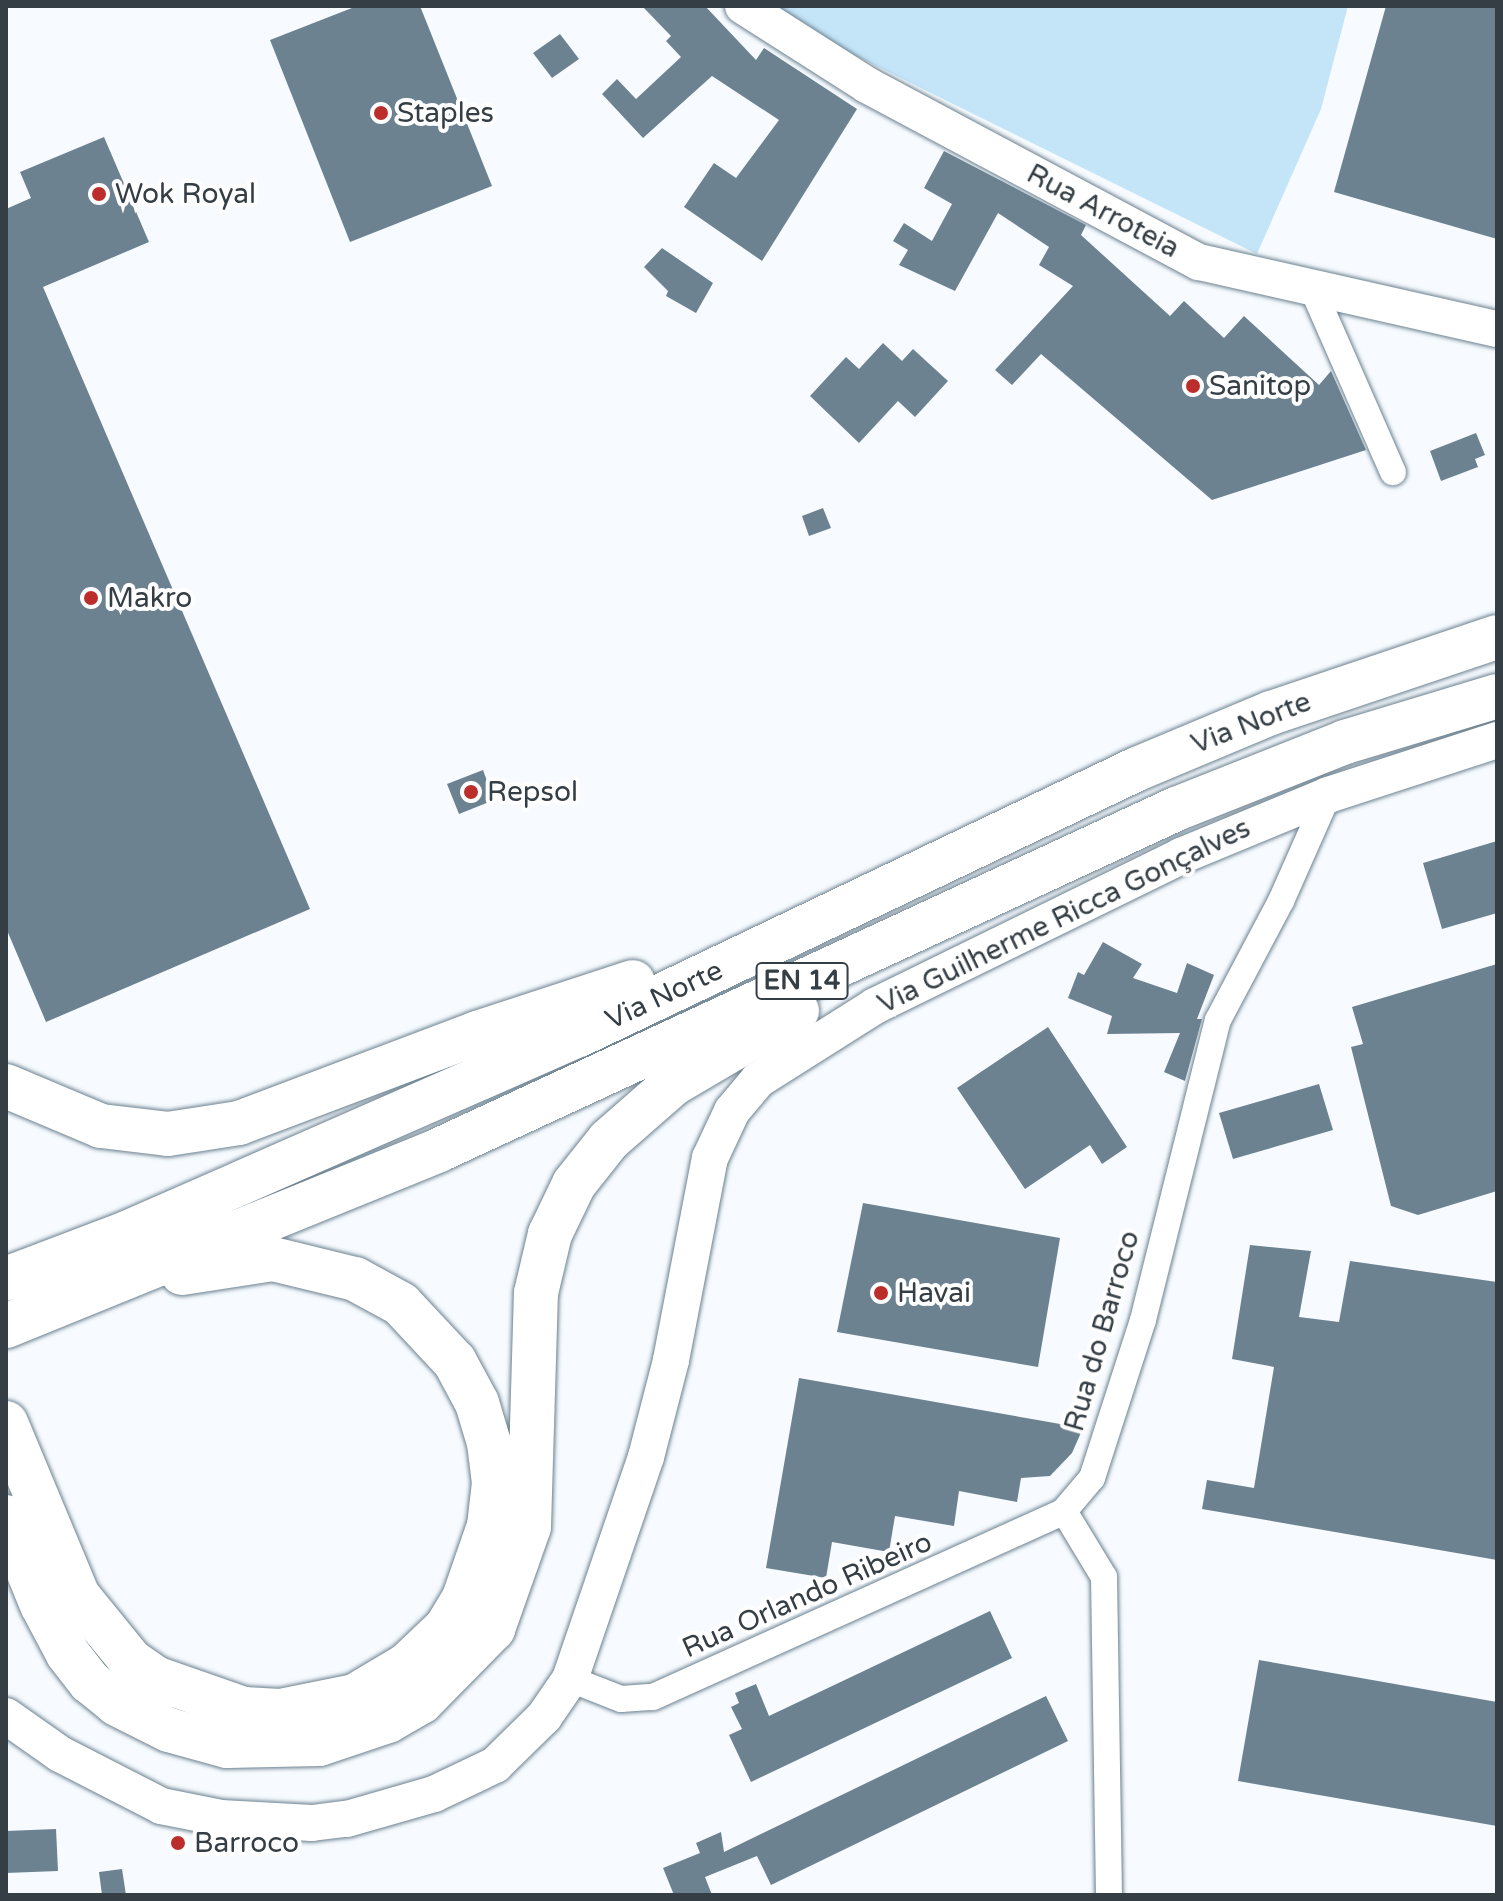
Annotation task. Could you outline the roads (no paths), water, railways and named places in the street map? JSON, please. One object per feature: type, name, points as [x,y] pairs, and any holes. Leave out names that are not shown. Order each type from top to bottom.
[{"type":"highway","name":"Via Norte","points":[[6,1279],[141,1227],[579,1035],[1035,818],[1271,713],[1488,638]]},
{"type":"highway","name":"Via Norte","points":[[6,1326],[439,1150],[1176,809],[1317,753],[1497,696]]},
{"type":"highway","points":[[6,1086],[101,1126],[168,1134],[239,1123],[477,1033],[606,993],[1035,818]]},
{"type":"highway","points":[[6,1517],[68,1654],[90,1682],[117,1704],[169,1730],[227,1746],[319,1744],[388,1721],[421,1702],[493,1629],[529,1527],[536,1293],[550,1234],[574,1184],[609,1140],[673,1084],[954,910]]},
{"type":"highway","points":[[6,1423],[78,1596],[131,1661],[155,1678],[244,1709],[317,1706],[381,1682],[446,1628],[478,1561],[494,1483],[477,1403],[431,1332],[401,1304],[355,1279],[273,1259],[113,1283]]},
{"type":"street","name":"Rua Arroteia","points":[[743,6],[867,85],[1199,262],[1497,329]]},
{"type":"street","points":[[1313,290],[1393,472]]},
{"type":"street","name":"Via Guilherme Ricca Gonçalves","points":[[6,1716],[60,1754],[161,1806],[221,1818],[312,1823],[384,1810],[464,1783],[495,1765],[544,1717],[570,1679],[646,1457],[671,1360],[710,1158],[732,1111],[758,1080],[875,1006],[1181,856],[1328,795],[1497,740]]},
{"type":"street","name":"Rua do Barroco","points":[[1064,1511],[1092,1478],[1134,1349],[1218,1020],[1281,901],[1328,795]]},
{"type":"street","points":[[1064,1511],[1104,1577],[1109,1895]]},
{"type":"street","name":"Rua Orlando Ribeiro","points":[[570,1679],[621,1699],[653,1697],[1064,1511]]},
{"type":"place","name":"Staples","points":[[381,113]]},
{"type":"place","name":"Wok Royal","points":[[99,194]]},
{"type":"place","name":"Sanitop","points":[[1193,386]]},
{"type":"place","name":"Makro","points":[[91,598]]},
{"type":"place","name":"Repsol","points":[[471,792]]},
{"type":"place","name":"Havai","points":[[881,1293]]},
{"type":"place","name":"Barroco","points":[[178,1843]]}]
